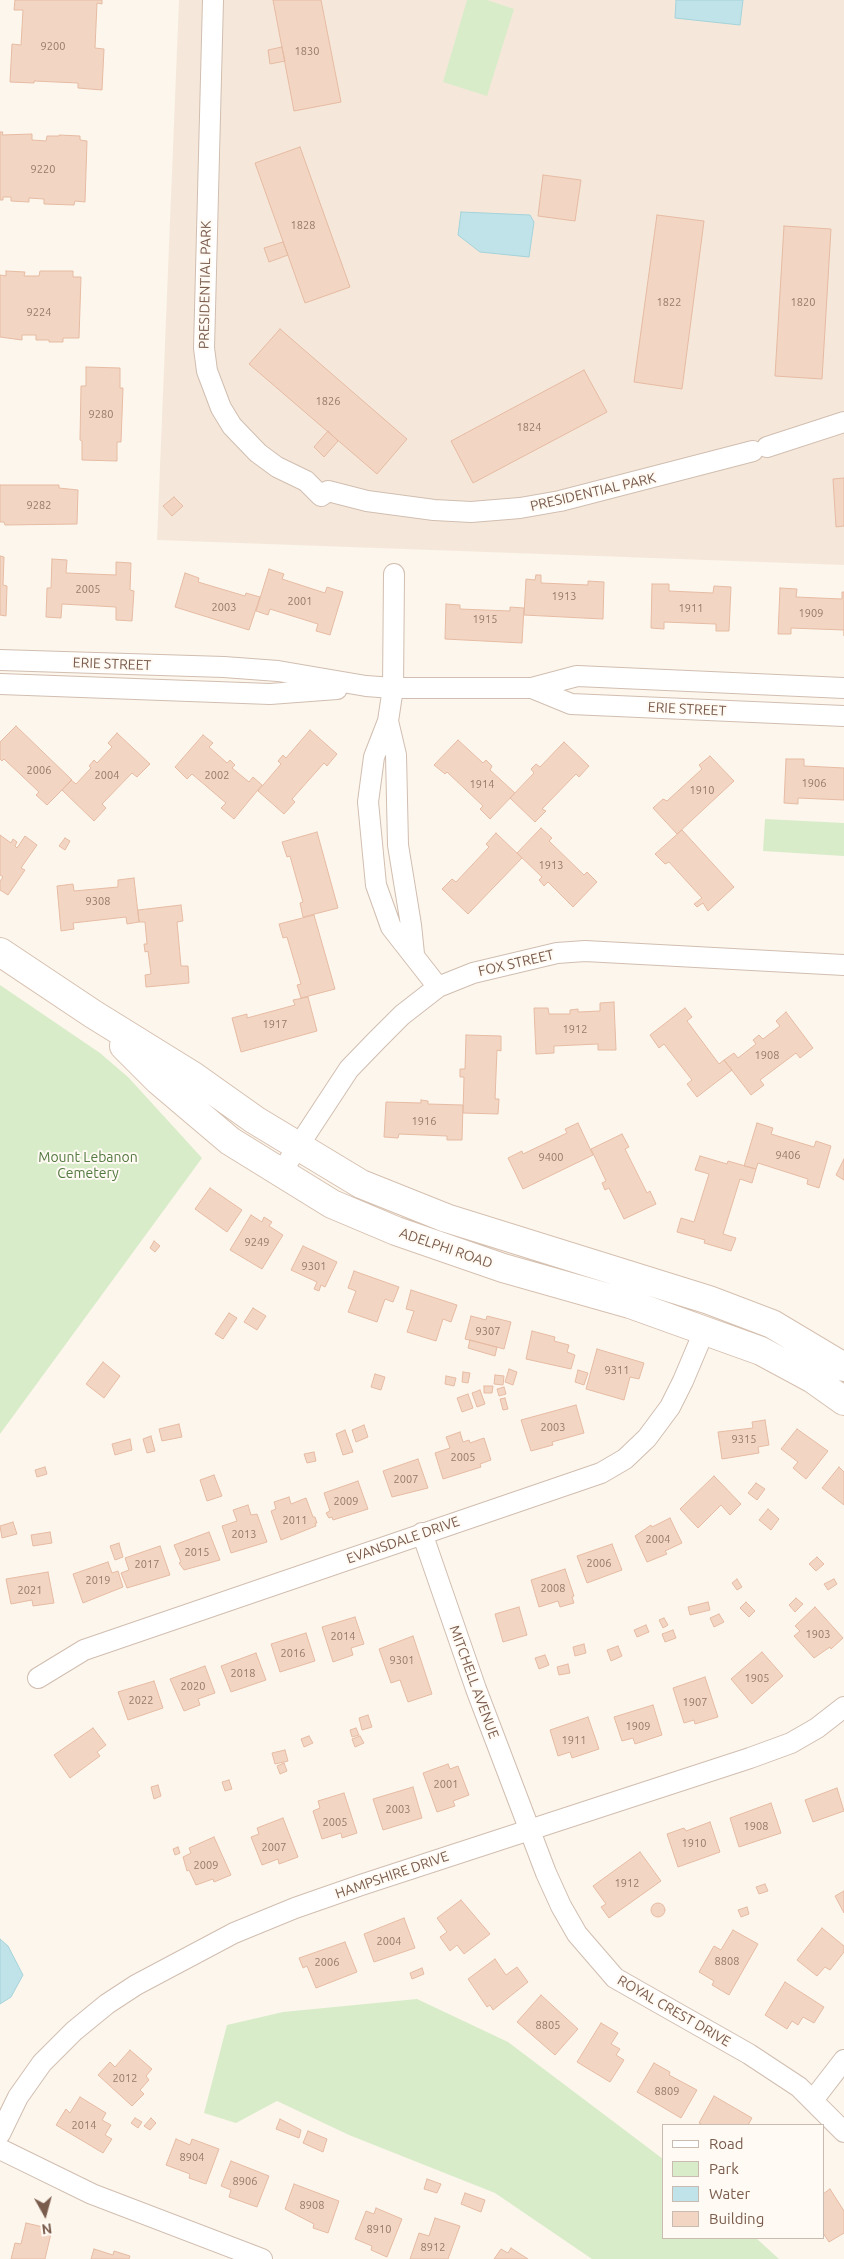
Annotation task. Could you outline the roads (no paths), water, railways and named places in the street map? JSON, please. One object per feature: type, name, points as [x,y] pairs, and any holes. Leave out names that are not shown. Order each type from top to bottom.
[{"type":"main road","name":"ADELPHI ROAD","points":[[0,952],[93,1014],[193,1076],[254,1120],[361,1184],[446,1218],[710,1300],[772,1324],[844,1367]]},
{"type":"main road","name":"ADELPHI ROAD","points":[[93,1014],[158,1080],[230,1141],[280,1174],[332,1204],[396,1231],[503,1268],[630,1304],[705,1329],[761,1351],[813,1379],[844,1401]]},
{"type":"street","name":"PRESIDENTIAL PARK","points":[[213,0],[204,348],[207,371],[221,408],[232,426],[258,453],[277,467],[306,481],[321,496],[328,491],[367,501],[434,510],[471,512],[520,508],[560,501],[760,449],[844,422]]},
{"type":"street","points":[[394,574],[393,688],[388,721],[374,757],[368,802],[376,885],[392,927],[438,987]]},
{"type":"street","name":"ERIE STREET","points":[[0,660],[224,667],[278,671],[366,686],[393,688],[532,688],[578,676],[844,688]]},
{"type":"street","points":[[220,692],[224,667]]},
{"type":"street","points":[[586,704],[587,676]]},
{"type":"street","name":"ERIE STREET","points":[[0,684],[270,694],[366,686]]},
{"type":"street","name":"ERIE STREET","points":[[532,688],[571,704],[844,716]]},
{"type":"street","points":[[388,721],[396,755],[398,845],[414,954]]},
{"type":"street","points":[[371,780],[396,784]]},
{"type":"street","points":[[376,885],[403,882]]},
{"type":"street","name":"FOX STREET","points":[[280,1174],[349,1070],[402,1015],[438,987],[473,973],[557,953],[585,952],[844,965]]},
{"type":"street","name":"EVANSDALE DRIVE","points":[[38,1678],[84,1650],[600,1472],[626,1459],[647,1438],[670,1407],[705,1329]]},
{"type":"street","name":"MITCHELL AVENUE","points":[[422,1534],[476,1689],[530,1829]]},
{"type":"street","name":"HAMPSHIRE DRIVE","points":[[0,2134],[18,2097],[42,2063],[74,2031],[136,1985],[234,1933],[295,1908],[750,1758],[782,1746],[817,1728],[844,1707]]},
{"type":"street","name":"ROYAL CREST DRIVE","points":[[530,1829],[546,1873],[573,1927],[615,1978],[749,2054],[800,2087],[844,2132]]},
{"type":"street","points":[[813,2100],[844,2060]]},
{"type":"street","points":[[0,2150],[92,2194],[262,2259]]},
{"type":"water","points":[[676,0],[743,0],[740,25],[675,18]]},
{"type":"water","points":[[461,212],[530,215],[534,222],[529,257],[480,252],[458,235]]},
{"type":"water","points":[[0,1939],[8,1946],[23,1975],[11,1997],[0,2004]]},
{"type":"park label","name":"Mount Lebanon Cemetery","points":[[88,1166]]}]
